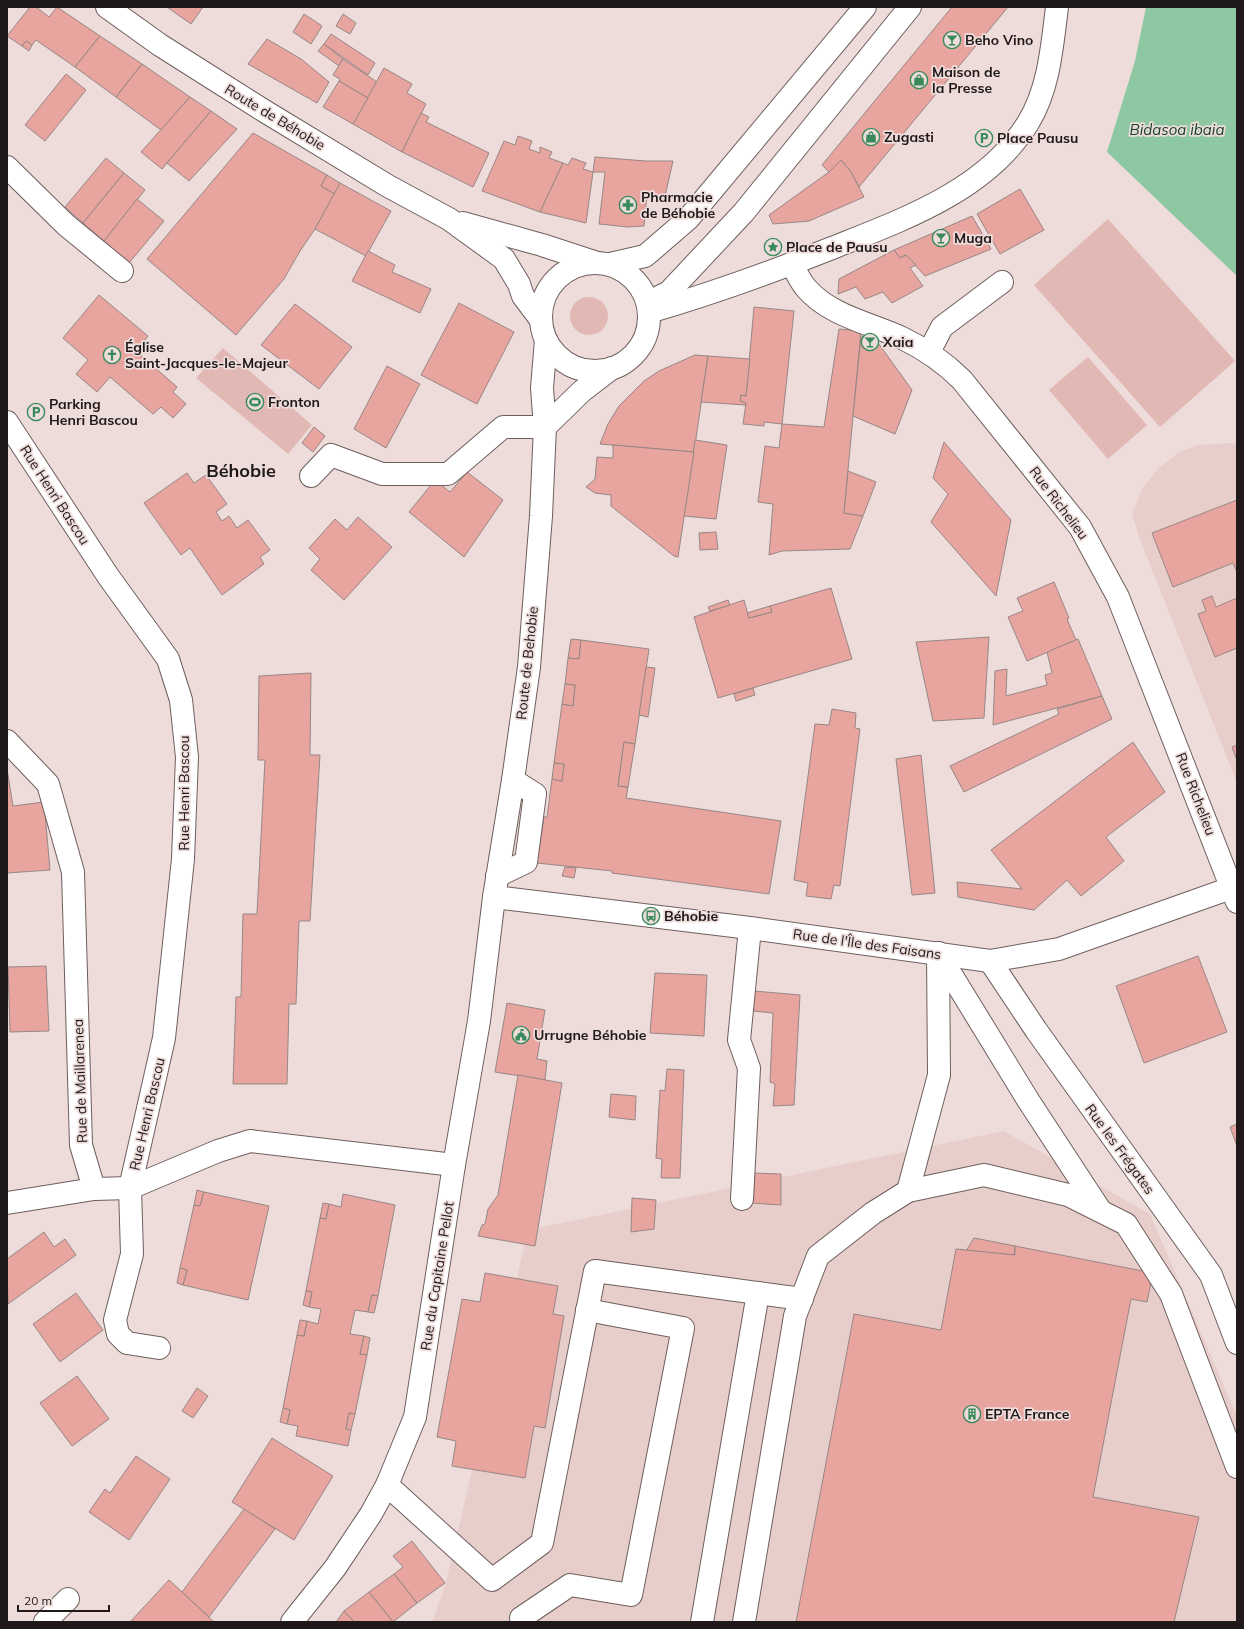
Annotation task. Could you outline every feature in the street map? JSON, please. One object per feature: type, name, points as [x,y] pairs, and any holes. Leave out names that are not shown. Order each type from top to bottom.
[{"type":"street","name":"Route de Béhobie","points":[[107,7],[160,45],[266,112],[388,186],[449,219],[504,259],[519,284],[523,296],[544,330]]},
{"type":"street","points":[[612,368],[597,371],[582,369],[567,363],[555,353],[544,330],[543,302],[550,287],[567,271],[577,265],[602,263],[645,256],[688,219],[865,7]]},
{"type":"street","points":[[649,307],[669,292],[744,212],[910,7]]},
{"type":"street","points":[[649,307],[701,298],[792,264],[888,226],[935,203],[964,186],[995,163],[1028,123],[1045,82],[1051,57],[1057,7]]},
{"type":"street","points":[[7,167],[66,224],[122,271]]},
{"type":"street","name":"Route de Béhobie","points":[[449,219],[602,263]]},
{"type":"street","points":[[311,476],[331,455],[382,474],[448,474],[503,427],[545,427],[582,391],[612,368],[628,360],[640,348],[647,332],[649,307],[636,281],[624,271],[602,263]]},
{"type":"street","name":"Rue Richelieu","points":[[792,264],[805,287],[819,300],[850,317],[903,338],[938,358],[962,380],[1080,526],[1118,597],[1234,895]]},
{"type":"street","points":[[938,358],[942,327],[1002,282]]},
{"type":"street","name":"Route de Behobie","points":[[495,886],[513,780],[528,667],[541,516],[545,427],[542,388],[544,330]]},
{"type":"street","name":"Rue Henri Bascou","points":[[7,422],[108,576],[168,659],[181,700],[187,757],[183,859],[164,1038],[130,1188],[132,1254],[115,1320],[118,1334],[127,1343],[159,1348]]},
{"type":"street","name":"Rue de Maillarenea","points":[[7,741],[48,784],[73,872],[81,1145],[94,1189]]},
{"type":"street","name":"Rue de l'Île des Faisans","points":[[495,886],[750,928],[990,961],[1059,949],[1234,895]]},
{"type":"street","name":"Rue du Capitaine Pellot","points":[[292,1622],[335,1568],[371,1514],[387,1485],[415,1417],[454,1165],[479,1022],[495,886]]},
{"type":"street","points":[[742,1199],[749,1068],[738,1040],[750,928]]},
{"type":"street","points":[[908,1191],[939,1075],[938,953]]},
{"type":"street","points":[[938,953],[1028,1100],[1101,1211]]},
{"type":"street","name":"Rue les Frégates","points":[[990,961],[1036,1030],[1211,1275],[1237,1343]]},
{"type":"street","points":[[7,1203],[94,1189],[130,1188],[218,1151],[250,1141],[454,1165]]},
{"type":"street","points":[[744,1622],[795,1316],[818,1256],[873,1213],[908,1191],[984,1175],[1068,1195],[1126,1224],[1172,1294],[1237,1467]]},
{"type":"street","points":[[387,1485],[492,1580],[542,1543],[595,1271],[802,1299]]},
{"type":"street","points":[[702,1622],[758,1293]]},
{"type":"street","points":[[525,1622],[521,1618],[570,1585],[631,1595],[683,1328],[587,1310]]},
{"type":"street","points":[[45,1622],[68,1599]]},
{"type":"shaded area","points":[[1108,219],[1235,361],[1160,427],[1034,285]]},
{"type":"shaded area","points":[[585,297],[593,297],[603,302],[607,309],[607,323],[603,330],[593,335],[585,335],[575,330],[573,327],[570,320],[570,312],[575,302],[578,300]]},
{"type":"shaded area","name":"Fronton","points":[[223,348],[312,425],[288,454],[196,378]]},
{"type":"shaded area","points":[[1088,357],[1147,425],[1108,459],[1049,390]]},
{"type":"shaded area","points":[[1231,443],[1237,445],[1237,783],[1139,537],[1132,514],[1143,487],[1159,468],[1179,452],[1198,445]]},
{"type":"shaded area","points":[[1004,1131],[1150,1214],[1237,1416],[1237,1622],[432,1622],[445,1586],[528,1230]]},
{"type":"water","name":"Bidasoa ibaia","points":[[1146,7],[1237,7],[1237,276],[1107,152],[1135,61]]},
{"type":"building","points":[[30,7],[36,7],[49,17],[57,7],[100,36],[75,67],[36,40],[32,45],[26,41],[22,46],[7,36]]},
{"type":"building","points":[[167,7],[203,7],[191,24]]},
{"type":"building","points":[[952,7],[1008,7],[859,187],[851,172],[841,160],[829,172],[822,165]]},
{"type":"building","points":[[304,14],[322,26],[311,44],[293,32]]},
{"type":"building","points":[[343,14],[356,23],[350,34],[336,26]]},
{"type":"building","points":[[331,34],[375,63],[368,75],[324,44]]},
{"type":"building","points":[[100,36],[142,64],[116,97],[75,67]]},
{"type":"building","points":[[267,39],[301,59],[329,82],[317,103],[248,64]]},
{"type":"building","points":[[26,41],[32,45],[29,51],[22,46]]},
{"type":"building","points":[[324,44],[343,59],[339,66],[318,51]]},
{"type":"building","points":[[343,59],[377,82],[368,98],[339,81],[340,79],[333,75]]},
{"type":"building","points":[[142,64],[190,97],[161,130],[116,97]]},
{"type":"building","points":[[384,68],[412,84],[407,93],[426,104],[402,152],[353,124]]},
{"type":"building","points":[[66,74],[86,90],[45,141],[25,125]]},
{"type":"building","points":[[339,81],[368,98],[353,124],[323,107]]},
{"type":"building","points":[[190,97],[211,111],[162,169],[141,152]]},
{"type":"building","points":[[211,111],[237,129],[189,181],[167,163]]},
{"type":"building","points":[[421,113],[429,117],[426,122],[489,153],[473,187],[402,152]]},
{"type":"building","points":[[253,133],[327,175],[321,186],[335,194],[284,279],[236,335],[147,259]]},
{"type":"building","points":[[518,136],[532,141],[529,149],[540,153],[540,147],[552,152],[549,158],[563,163],[540,212],[482,191],[504,141],[515,145]]},
{"type":"building","points":[[595,157],[646,161],[673,161],[665,196],[647,194],[644,226],[628,227],[599,224],[605,172],[593,172]]},
{"type":"building","points":[[106,158],[124,173],[83,223],[65,207]]},
{"type":"building","points":[[572,158],[586,163],[583,169],[593,172],[586,223],[540,212],[563,163],[568,165]]},
{"type":"building","points":[[841,160],[851,172],[864,197],[809,221],[773,224],[769,215],[829,172]]},
{"type":"building","points":[[124,173],[145,190],[104,241],[83,223]]},
{"type":"building","points":[[327,175],[340,183],[335,194],[321,186]]},
{"type":"building","points":[[340,183],[391,211],[366,256],[315,229]]},
{"type":"building","points":[[1020,189],[1044,230],[1000,254],[977,214]]},
{"type":"building","points":[[137,199],[164,221],[129,263],[104,241]]},
{"type":"building","points":[[972,216],[991,249],[925,276],[906,255],[900,258],[894,250]]},
{"type":"building","points":[[894,250],[900,258],[906,255],[916,265],[910,268],[923,286],[892,303],[883,292],[865,299],[856,287],[838,294],[839,279]]},
{"type":"building","points":[[368,251],[395,265],[392,272],[431,289],[420,313],[352,281]]},
{"type":"building","name":"Église Saint-Jacques-le-Majeur","points":[[99,295],[148,336],[136,351],[177,387],[173,392],[186,404],[173,418],[161,407],[153,414],[110,377],[97,392],[76,374],[88,360],[63,338]]},
{"type":"building","points":[[459,303],[514,332],[477,404],[421,375]]},
{"type":"building","points":[[295,304],[352,347],[319,389],[261,345]]},
{"type":"building","points":[[754,307],[794,311],[782,424],[764,422],[764,426],[743,424],[746,403],[740,401],[741,395],[746,396]]},
{"type":"building","points":[[839,329],[861,331],[844,513],[863,516],[850,549],[782,551],[769,555],[773,504],[758,502],[765,446],[779,448],[782,424],[824,427]]},
{"type":"building","points":[[861,336],[876,340],[912,390],[895,434],[853,416]]},
{"type":"building","points":[[695,355],[708,356],[694,452],[600,444],[608,424],[619,406],[644,381],[659,371]]},
{"type":"building","points":[[708,356],[750,359],[746,396],[741,395],[740,401],[746,403],[745,405],[701,402]]},
{"type":"building","points":[[387,366],[420,384],[386,448],[354,429]]},
{"type":"building","points":[[314,427],[325,436],[313,452],[302,443]]},
{"type":"building","points":[[695,440],[727,445],[716,519],[684,516]]},
{"type":"building","points":[[944,442],[1011,520],[996,596],[931,522],[948,494],[933,478]]},
{"type":"building","points":[[613,445],[694,452],[678,557],[674,556],[611,506],[611,495],[595,493],[586,487],[595,479],[597,457],[613,458]]},
{"type":"building","points":[[848,471],[876,482],[863,516],[844,513]]},
{"type":"building","points":[[467,472],[503,500],[464,557],[409,512],[435,480],[450,492]]},
{"type":"building","points":[[187,473],[194,483],[206,475],[227,504],[216,512],[222,521],[229,516],[237,528],[248,520],[270,550],[260,557],[264,564],[222,595],[190,548],[181,555],[144,503]]},
{"type":"building","points":[[1237,500],[1237,572],[1233,563],[1173,587],[1152,533]]},
{"type":"building","points":[[358,517],[392,547],[344,600],[311,570],[320,559],[309,548],[335,519],[347,530]]},
{"type":"building","points":[[716,532],[718,549],[700,550],[699,533]]},
{"type":"building","points":[[1054,582],[1069,618],[1067,619],[1076,640],[1027,661],[1008,617],[1023,611],[1017,598]]},
{"type":"building","points":[[831,588],[852,659],[718,698],[694,617],[744,600],[749,618],[772,612],[770,606]]},
{"type":"building","points":[[1212,596],[1216,607],[1237,598],[1237,648],[1215,657],[1198,614],[1206,611],[1202,600]]},
{"type":"building","points":[[728,600],[730,605],[710,611],[708,607]]},
{"type":"building","points":[[770,606],[772,612],[749,618],[747,613]]},
{"type":"building","points":[[989,637],[984,718],[933,721],[916,642]]},
{"type":"building","points":[[571,639],[581,640],[579,659],[568,658]]},
{"type":"building","points":[[1078,639],[1102,696],[993,725],[995,671],[1007,669],[1006,696],[1047,685],[1045,675],[1052,673],[1047,652]]},
{"type":"building","points":[[581,640],[649,649],[635,744],[624,742],[618,786],[628,787],[626,798],[781,821],[769,894],[612,873],[612,871],[537,863],[544,817],[547,817],[552,779],[562,781],[564,764],[554,763],[562,704],[573,706],[575,685],[565,684],[568,658],[579,659]]},
{"type":"building","points":[[646,667],[655,668],[648,717],[639,715]]},
{"type":"building","points":[[311,673],[310,755],[320,755],[310,921],[299,921],[296,1004],[289,1004],[287,1084],[233,1084],[236,997],[241,997],[243,914],[257,914],[265,760],[258,760],[259,676]]},
{"type":"building","points":[[565,684],[575,685],[573,706],[562,704]]},
{"type":"building","points":[[753,688],[755,695],[736,701],[734,694]]},
{"type":"building","points":[[1102,696],[1112,719],[964,792],[950,766],[1059,714],[1057,709]]},
{"type":"building","points":[[832,709],[856,713],[855,728],[860,729],[840,886],[834,885],[831,899],[806,896],[808,883],[794,880],[815,724],[829,725]]},
{"type":"building","points":[[624,742],[635,744],[628,787],[618,786]]},
{"type":"building","points":[[1133,742],[1165,792],[1106,837],[1124,861],[1081,896],[1067,880],[1034,910],[958,897],[957,882],[1022,889],[991,850]]},
{"type":"building","points":[[1237,745],[1237,758],[1236,758],[1232,747]]},
{"type":"building","points":[[921,755],[935,893],[912,895],[896,759]]},
{"type":"building","points":[[554,763],[564,764],[562,781],[552,779]]},
{"type":"building","points":[[7,769],[13,806],[44,802],[50,870],[7,873]]},
{"type":"building","points":[[565,867],[576,868],[574,878],[562,876]]},
{"type":"building","points":[[1198,956],[1227,1032],[1144,1063],[1116,986]]},
{"type":"building","points":[[46,966],[49,1031],[10,1032],[8,967]]},
{"type":"building","points":[[655,973],[707,975],[704,1036],[650,1033]]},
{"type":"building","points":[[754,991],[800,995],[794,1105],[773,1106],[775,1084],[770,1082],[773,1013],[753,1011]]},
{"type":"building","name":"Urrugne Béhobie","points":[[507,1003],[545,1010],[537,1059],[547,1061],[545,1080],[495,1072]]},
{"type":"building","points":[[667,1069],[684,1070],[680,1178],[661,1178],[662,1159],[656,1158],[660,1090],[665,1091]]},
{"type":"building","points":[[518,1075],[562,1083],[535,1246],[478,1236],[482,1225],[485,1224],[488,1209],[498,1195]]},
{"type":"building","points":[[611,1094],[636,1096],[635,1120],[609,1117]]},
{"type":"building","points":[[1237,1124],[1237,1146],[1230,1127]]},
{"type":"building","points":[[753,1173],[781,1174],[781,1205],[752,1203]]},
{"type":"building","points":[[197,1190],[204,1192],[200,1206],[194,1205]]},
{"type":"building","points":[[204,1192],[269,1206],[248,1300],[183,1285],[187,1270],[180,1268],[194,1205],[200,1206]]},
{"type":"building","points":[[343,1194],[395,1205],[378,1296],[372,1295],[368,1312],[355,1310],[350,1334],[364,1336],[360,1354],[367,1355],[355,1414],[349,1413],[346,1429],[351,1430],[348,1446],[296,1436],[298,1426],[287,1424],[290,1410],[283,1408],[297,1335],[304,1336],[307,1321],[318,1324],[321,1309],[309,1307],[312,1292],[306,1291],[320,1218],[326,1219],[329,1204],[341,1207]]},
{"type":"building","points":[[632,1198],[656,1200],[654,1229],[631,1232]]},
{"type":"building","points":[[323,1203],[329,1204],[326,1219],[320,1218]]},
{"type":"building","points":[[44,1232],[54,1247],[65,1239],[76,1255],[8,1304],[7,1259]]},
{"type":"building","points":[[974,1238],[1015,1246],[1015,1255],[966,1251]]},
{"type":"building","name":"EPTA France","points":[[1015,1246],[1153,1273],[1147,1302],[1131,1299],[1093,1497],[1199,1517],[1174,1622],[796,1622],[854,1314],[941,1330],[956,1249],[1015,1255]]},
{"type":"building","points":[[180,1268],[187,1270],[183,1285],[177,1283]]},
{"type":"building","points":[[485,1273],[558,1286],[553,1314],[564,1316],[545,1428],[534,1426],[525,1478],[452,1466],[456,1441],[437,1437],[462,1299],[480,1302]]},
{"type":"building","points":[[306,1291],[312,1292],[309,1307],[303,1305]]},
{"type":"building","points":[[76,1293],[103,1330],[60,1362],[33,1324]]},
{"type":"building","points":[[372,1295],[378,1296],[374,1313],[368,1312]]},
{"type":"building","points":[[300,1320],[307,1321],[304,1336],[297,1335]]},
{"type":"building","points":[[364,1336],[370,1338],[367,1355],[360,1354]]},
{"type":"building","points":[[77,1376],[109,1419],[72,1446],[40,1403]]},
{"type":"building","points":[[197,1388],[208,1396],[193,1418],[182,1411]]},
{"type":"building","points":[[283,1408],[290,1410],[287,1424],[280,1422]]},
{"type":"building","points":[[349,1413],[355,1414],[351,1430],[346,1429]]},
{"type":"building","points":[[272,1438],[333,1476],[294,1540],[232,1502]]},
{"type":"building","points":[[136,1456],[170,1479],[129,1540],[89,1512],[105,1489],[110,1493]]},
{"type":"building","points":[[244,1509],[275,1529],[209,1617],[182,1592]]},
{"type":"building","points":[[412,1541],[445,1583],[417,1603],[394,1574],[403,1567],[393,1556]]},
{"type":"building","points":[[394,1574],[417,1603],[393,1622],[369,1592]]},
{"type":"building","points":[[169,1580],[182,1592],[214,1622],[130,1622]]},
{"type":"building","points":[[369,1592],[393,1622],[354,1622],[344,1611]]},
{"type":"building","points":[[344,1611],[354,1622],[336,1622]]},
{"type":"place","name":"Beho Vino","points":[[952,40]]},
{"type":"place","name":"Maison de la Presse","points":[[919,80]]},
{"type":"place","name":"Zugasti","points":[[871,137]]},
{"type":"place","name":"Place Pausu","points":[[984,138]]},
{"type":"place","name":"Pharmacie de Béhobie","points":[[628,205]]},
{"type":"place","name":"Muga","points":[[941,238]]},
{"type":"place","name":"Place de Pausu","points":[[773,247]]},
{"type":"place","name":"Xaia","points":[[870,342]]},
{"type":"place","name":"Église Saint-Jacques-le-Majeur","points":[[112,355]]},
{"type":"place","name":"Fronton","points":[[255,402]]},
{"type":"place","name":"Parking Henri Bascou","points":[[36,412]]},
{"type":"place","name":"Béhobie","points":[[651,916]]},
{"type":"place","name":"Urrugne Béhobie","points":[[521,1035]]},
{"type":"place","name":"EPTA France","points":[[972,1414]]},
{"type":"district","name":"Béhobie","points":[[241,471]]}]
